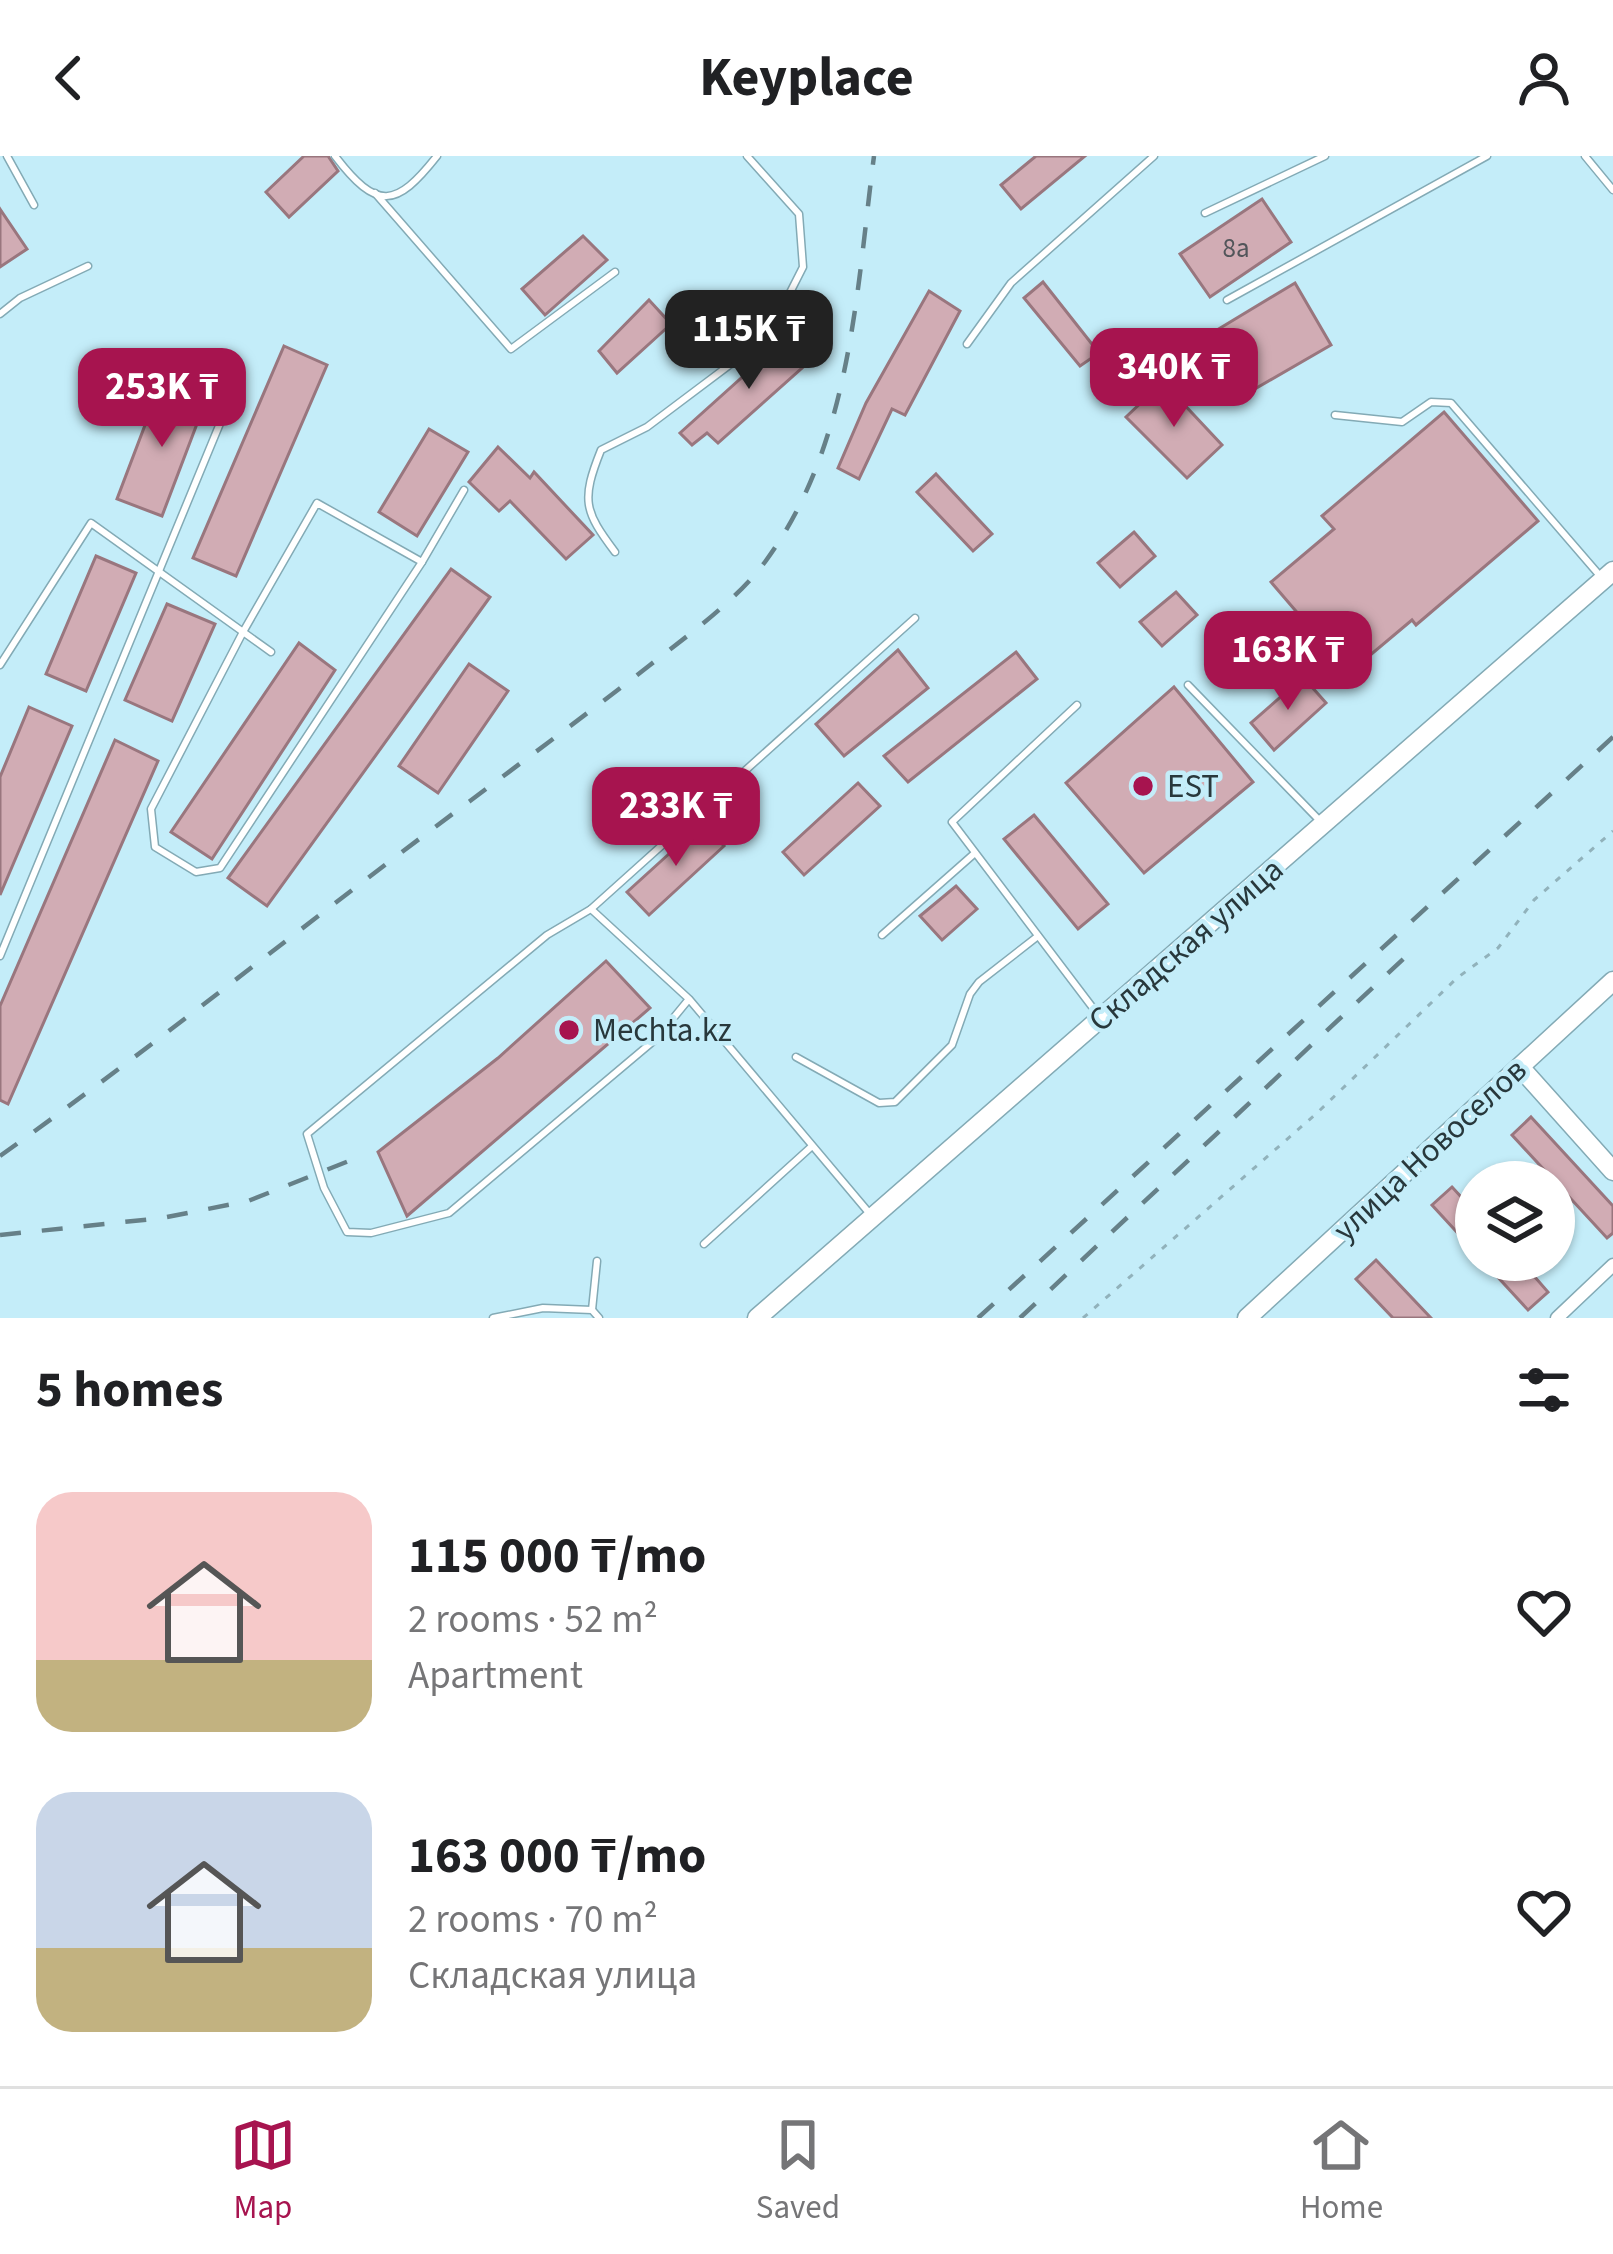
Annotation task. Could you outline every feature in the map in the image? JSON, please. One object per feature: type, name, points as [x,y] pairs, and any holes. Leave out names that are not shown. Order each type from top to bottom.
[{"type":"main road","name":"Складская улица","points":[[757,1318],[1608,575]]},
{"type":"main road","name":"улица Новоселов","points":[[1247,1318],[1613,981]]},
{"type":"main road","points":[[1520,1067],[1613,1171]]},
{"type":"street","points":[[1557,1318],[1613,1265]]},
{"type":"lane","points":[[7,156],[34,205]]},
{"type":"lane","points":[[335,156],[357,184],[392,196],[410,191],[436,156]]},
{"type":"lane","points":[[615,552],[587,514],[589,480],[601,450],[646,427],[768,336],[803,267],[800,214],[747,156]]},
{"type":"lane","points":[[967,344],[1010,283],[1154,156]]},
{"type":"lane","points":[[1205,213],[1325,156]]},
{"type":"lane","points":[[1227,300],[1487,156]]},
{"type":"lane","points":[[1586,156],[1613,190]]},
{"type":"lane","points":[[375,193],[511,350],[615,272]]},
{"type":"lane","points":[[0,314],[20,298],[88,266]]},
{"type":"lane","points":[[1335,415],[1402,422],[1431,402],[1450,403],[1608,575]]},
{"type":"lane","points":[[0,956],[228,404]]},
{"type":"lane","points":[[422,562],[317,503],[151,809],[154,847],[196,872],[220,868],[422,562],[464,490]]},
{"type":"lane","points":[[0,665],[91,523],[271,652]]},
{"type":"lane","points":[[689,999],[657,1038],[449,1213],[371,1233],[347,1232],[324,1188],[307,1134],[547,935],[592,909],[915,618]]},
{"type":"lane","points":[[1187,685],[1324,825]]},
{"type":"lane","points":[[1077,705],[952,822],[1101,1019]]},
{"type":"lane","points":[[882,935],[975,853]]},
{"type":"lane","points":[[592,909],[689,999],[873,1216]]},
{"type":"lane","points":[[796,1057],[879,1103],[895,1102],[952,1046],[970,994],[979,982],[1038,936]]},
{"type":"lane","points":[[704,1244],[811,1147]]},
{"type":"lane","points":[[592,1310],[597,1261]]},
{"type":"lane","points":[[493,1318],[543,1308],[592,1310],[599,1318]]},
{"type":"path","points":[[1083,1318],[1317,1113],[1457,978],[1498,948],[1534,900],[1613,830]]},
{"type":"building","points":[[304,156],[328,156],[338,171],[289,217],[266,192]]},
{"type":"building","points":[[1036,156],[1085,156],[1021,209],[1001,185]]},
{"type":"building","points":[[1262,199],[1291,242],[1210,297],[1180,254]]},
{"type":"building","points":[[0,209],[27,249],[0,267]]},
{"type":"building","points":[[583,236],[607,260],[545,315],[522,289]]},
{"type":"building","points":[[1043,282],[1099,353],[1080,366],[1024,298]]},
{"type":"building","points":[[1295,283],[1331,345],[1241,397],[1207,336]]},
{"type":"building","points":[[929,291],[960,311],[905,415],[892,409],[859,479],[838,468],[866,403]]},
{"type":"building","points":[[649,300],[671,324],[617,373],[599,351]]},
{"type":"building","points":[[790,334],[812,359],[718,443],[707,433],[692,445],[680,433]]},
{"type":"building","points":[[284,346],[327,365],[236,576],[193,558]]},
{"type":"building","points":[[1163,382],[1222,445],[1187,478],[1126,417]]},
{"type":"building","points":[[161,383],[206,400],[162,516],[117,499]]},
{"type":"building","points":[[1444,412],[1538,521],[1416,625],[1412,620],[1349,673],[1271,582],[1334,529],[1322,516]]},
{"type":"building","points":[[429,429],[468,452],[417,536],[379,512]]},
{"type":"building","points":[[498,447],[530,478],[534,472],[593,535],[566,559],[510,501],[499,511],[469,482]]},
{"type":"building","points":[[936,474],[992,534],[973,551],[917,492]]},
{"type":"building","points":[[1134,532],[1155,556],[1120,587],[1098,563]]},
{"type":"building","points":[[96,556],[136,573],[86,691],[46,674]]},
{"type":"building","points":[[451,569],[490,597],[267,906],[228,878]]},
{"type":"building","points":[[1176,592],[1197,615],[1162,646],[1140,622]]},
{"type":"building","points":[[167,604],[215,624],[172,721],[125,700]]},
{"type":"building","points":[[299,643],[335,670],[212,859],[171,832]]},
{"type":"building","points":[[898,650],[928,688],[844,756],[816,724]]},
{"type":"building","points":[[1016,652],[1037,679],[908,782],[884,756]]},
{"type":"building","points":[[469,664],[508,691],[438,793],[399,766]]},
{"type":"building","points":[[1303,677],[1326,703],[1274,750],[1251,723]]},
{"type":"building","points":[[1174,687],[1253,782],[1144,873],[1066,783]]},
{"type":"building","points":[[29,707],[72,726],[0,895],[0,777]]},
{"type":"building","points":[[115,740],[158,761],[8,1104],[0,1100],[0,1006]]},
{"type":"building","points":[[858,783],[880,806],[804,875],[783,852]]},
{"type":"building","points":[[1034,815],[1108,904],[1078,929],[1004,839]]},
{"type":"building","points":[[703,823],[724,846],[649,915],[627,892]]},
{"type":"building","points":[[956,886],[977,909],[942,940],[920,916]]},
{"type":"building","points":[[606,961],[650,1008],[407,1216],[378,1152],[498,1058]]},
{"type":"building","points":[[1531,1117],[1572,1161],[1536,1161],[1512,1135]]},
{"type":"building","points":[[1575,1165],[1613,1206],[1613,1233],[1607,1238],[1575,1203]]},
{"type":"building","points":[[1452,1187],[1455,1190],[1455,1230],[1432,1205]]},
{"type":"building","points":[[1376,1260],[1431,1318],[1393,1318],[1356,1279]]},
{"type":"building","points":[[1501,1281],[1538,1281],[1548,1292],[1528,1310]]},
{"type":"railway","points":[[0,1156],[628,682],[711,617],[754,576],[794,517],[833,419],[854,315],[874,156]]},
{"type":"railway","points":[[978,1318],[1613,737]]},
{"type":"railway","points":[[1020,1318],[1415,948]]},
{"type":"railway","points":[[0,1235],[162,1218],[248,1201],[364,1155]]},
{"type":"place","name":"EST","points":[[1143,786]]},
{"type":"place","name":"Mechta.kz","points":[[569,1030]]}]
